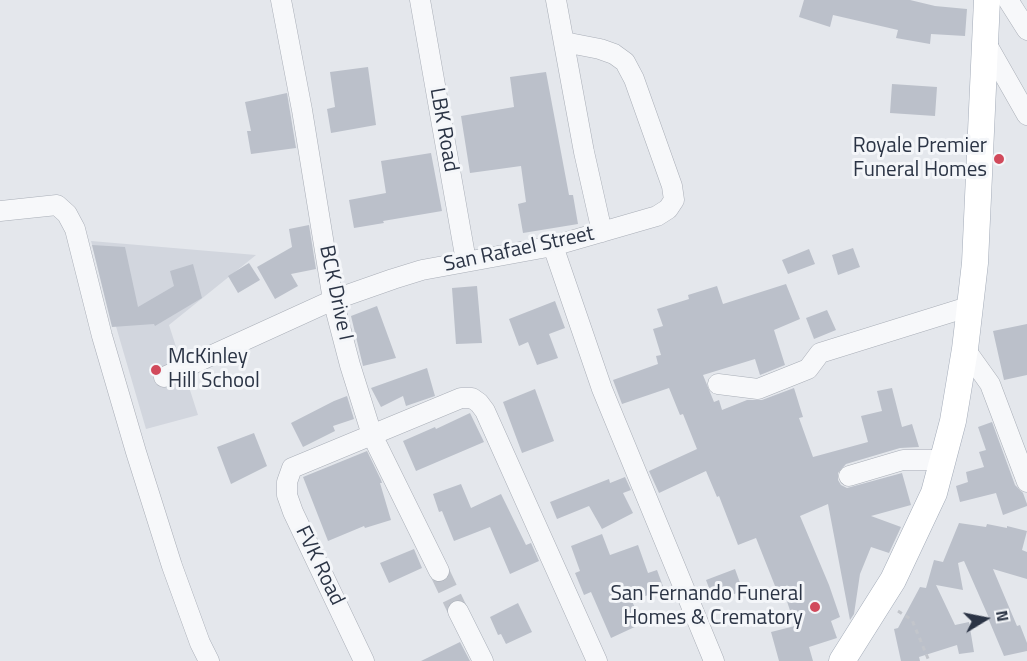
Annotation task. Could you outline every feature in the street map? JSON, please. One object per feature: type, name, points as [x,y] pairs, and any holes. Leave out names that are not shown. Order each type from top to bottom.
[{"type":"main road","points":[[842,661],[893,580],[934,493],[953,421],[966,349],[975,263],[987,0]]},
{"type":"street","name":"BCK Drive I","points":[[281,0],[302,110],[333,300],[350,365],[372,435],[439,571]]},
{"type":"street","name":"LBK Road","points":[[420,0],[466,261]]},
{"type":"street","points":[[556,0],[584,152],[602,232]]},
{"type":"street","points":[[1008,0],[1025,23]]},
{"type":"street","name":"San Rafael Street","points":[[164,376],[333,300],[422,270],[553,246],[657,216],[668,209],[674,200],[672,186],[634,79],[625,62],[614,54],[600,49],[564,42]]},
{"type":"street","points":[[986,43],[1027,115]]},
{"type":"street","points":[[0,212],[57,205],[67,213],[75,229],[102,336],[136,452],[172,566],[200,643],[209,661]]},
{"type":"street","points":[[553,246],[602,389],[714,661]]},
{"type":"street","points":[[718,384],[758,389],[808,369],[820,353],[971,306]]},
{"type":"street","points":[[966,349],[990,384],[1027,482]]},
{"type":"street","points":[[372,435],[460,398],[472,398],[479,403],[485,411],[597,661]]},
{"type":"street","name":"FVK Road","points":[[364,661],[293,512],[287,495],[287,482],[292,468],[372,435]]},
{"type":"street","points":[[849,476],[903,460],[943,460]]},
{"type":"street","points":[[458,611],[483,661]]},
{"type":"path","points":[[881,600],[912,620],[929,661]]},
{"type":"shaded area","name":"McKinley Hill School","points":[[91,241],[256,255],[169,325],[198,415],[146,429]]},
{"type":"building","points":[[804,0],[910,0],[935,6],[967,9],[965,36],[931,34],[930,44],[896,38],[898,30],[833,15],[830,27],[799,17]]},
{"type":"building","points":[[368,67],[376,125],[331,133],[327,109],[335,107],[330,72]]},
{"type":"building","points":[[546,72],[569,195],[573,195],[578,224],[523,233],[518,204],[526,202],[521,166],[470,173],[461,116],[514,107],[510,77]]},
{"type":"building","points":[[892,84],[937,87],[935,116],[890,113]]},
{"type":"building","points":[[287,93],[296,148],[251,154],[247,131],[251,131],[245,102]]},
{"type":"building","points":[[431,153],[442,211],[354,228],[349,200],[386,193],[381,161]]},
{"type":"building","points":[[309,225],[316,269],[291,274],[298,286],[275,299],[257,267],[292,247],[289,229]]},
{"type":"building","points":[[92,245],[125,247],[138,307],[174,286],[170,271],[193,264],[202,298],[155,326],[154,324],[112,327]]},
{"type":"building","points":[[853,248],[860,267],[838,275],[832,255]]},
{"type":"building","points":[[809,249],[815,264],[788,274],[782,260]]},
{"type":"building","points":[[249,263],[260,280],[238,293],[228,276]]},
{"type":"building","points":[[786,284],[800,319],[774,330],[785,365],[760,375],[755,359],[703,375],[714,402],[719,400],[722,410],[747,400],[762,400],[794,388],[803,417],[799,418],[813,457],[868,442],[861,416],[882,411],[877,391],[892,388],[902,427],[912,424],[919,447],[900,448],[846,464],[838,473],[841,485],[847,488],[902,473],[911,505],[871,516],[901,527],[889,553],[871,547],[860,574],[854,614],[850,620],[828,504],[800,516],[840,617],[831,621],[837,638],[809,647],[813,661],[779,661],[771,632],[795,626],[783,589],[777,591],[756,538],[738,545],[719,496],[717,497],[706,471],[659,493],[649,471],[697,449],[683,414],[680,415],[669,388],[622,404],[613,380],[658,364],[656,356],[661,355],[653,329],[663,326],[657,309],[689,299],[688,295],[717,286],[723,304]]},
{"type":"building","points":[[477,286],[482,343],[456,344],[452,288]]},
{"type":"building","points":[[555,301],[565,328],[549,334],[558,358],[537,365],[528,342],[519,346],[509,319]]},
{"type":"building","points":[[377,306],[396,358],[363,366],[351,316]]},
{"type":"building","points":[[827,310],[836,330],[814,339],[806,318]]},
{"type":"building","points":[[1027,324],[1027,375],[1004,380],[993,331]]},
{"type":"building","points":[[427,368],[435,396],[406,406],[403,396],[381,407],[371,388]]},
{"type":"building","points":[[535,389],[554,441],[522,453],[503,402]]},
{"type":"building","points":[[347,396],[354,419],[333,426],[335,431],[303,447],[291,423]]},
{"type":"building","points":[[470,413],[484,442],[416,471],[403,441]]},
{"type":"building","points":[[992,422],[1015,485],[1023,493],[1027,504],[1027,506],[1003,515],[996,493],[960,502],[956,486],[968,482],[966,472],[984,467],[979,452],[986,450],[978,427]]},
{"type":"building","points":[[254,433],[267,466],[231,484],[217,447]]},
{"type":"building","points":[[367,451],[381,480],[391,520],[365,528],[364,526],[328,541],[303,477]]},
{"type":"building","points":[[625,477],[631,490],[623,493],[633,513],[602,529],[589,506],[557,519],[550,502],[609,479],[610,483]]},
{"type":"building","points":[[461,484],[471,508],[501,494],[526,545],[531,543],[539,561],[510,574],[490,527],[454,541],[442,511],[439,512],[433,494]]},
{"type":"building","points":[[959,523],[986,527],[987,524],[1007,528],[1007,526],[1027,531],[1022,550],[1027,552],[1027,579],[993,569],[1017,626],[1020,625],[1027,643],[1027,651],[1004,656],[964,561],[958,563],[963,590],[936,585],[955,625],[969,622],[974,652],[959,654],[957,645],[919,657],[920,661],[901,661],[894,629],[898,628],[920,587],[926,588],[934,560],[943,562]]},
{"type":"building","points":[[602,534],[610,555],[638,545],[648,573],[657,570],[664,589],[632,601],[635,608],[632,609],[639,625],[611,638],[591,592],[584,595],[575,573],[580,571],[571,546]]},
{"type":"building","points":[[414,549],[422,568],[389,583],[380,563]]},
{"type":"building","points":[[735,569],[743,591],[714,601],[706,580]]},
{"type":"building","points":[[518,603],[532,632],[506,644],[501,634],[498,635],[490,617]]},
{"type":"building","points":[[460,642],[470,661],[421,661]]},
{"type":"tunnel","points":[[439,571],[458,611]]},
{"type":"place","name":"Royale Premier Funeral Homes","points":[[999,159]]},
{"type":"place","name":"McKinley Hill School","points":[[156,370]]},
{"type":"place","name":"San Fernando Funeral Homes & Crematory","points":[[815,607]]}]
